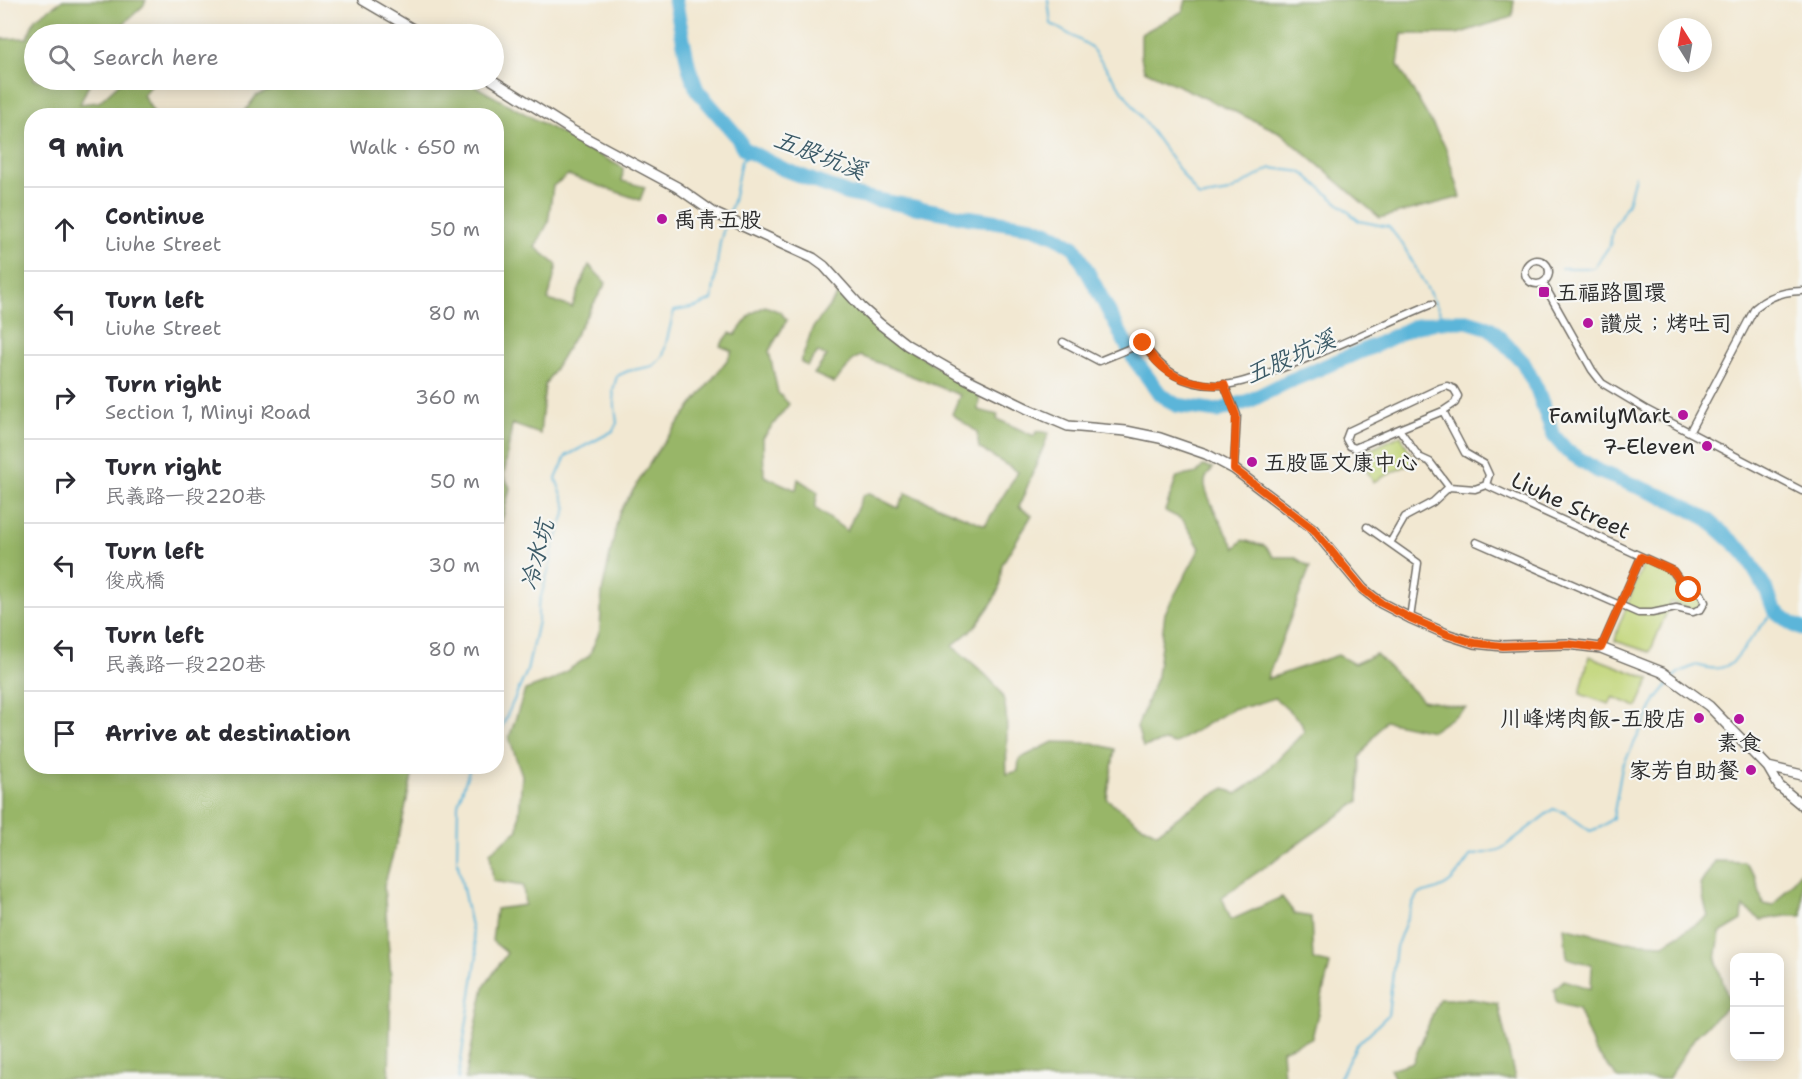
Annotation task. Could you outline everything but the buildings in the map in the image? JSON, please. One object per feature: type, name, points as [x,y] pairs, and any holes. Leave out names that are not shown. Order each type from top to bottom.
[{"type":"main road","points":[[363,0],[404,24]]},
{"type":"main road","points":[[504,88],[573,131],[677,187],[727,219],[813,258],[824,266],[861,307],[880,324],[907,345],[961,376],[1068,426],[1126,431],[1160,438],[1206,454],[1234,469],[1313,529],[1363,589],[1381,603],[1410,618],[1474,643],[1503,646],[1568,644],[1601,648],[1662,672],[1709,706],[1768,767],[1779,786],[1802,805]]},
{"type":"main road","points":[[1768,767],[1802,775]]},
{"type":"street","points":[[1541,261],[1547,266],[1548,277],[1543,283],[1535,284],[1526,278],[1525,271],[1530,262],[1541,261]]},
{"type":"street","points":[[1543,283],[1597,378],[1609,388],[1802,491]]},
{"type":"street","points":[[1690,431],[1755,308],[1765,299],[1802,291]]},
{"type":"street","points":[[1063,342],[1099,361],[1143,343],[1164,369],[1176,377],[1225,387],[1306,360],[1432,304]]},
{"type":"street","points":[[1447,386],[1454,389],[1458,396],[1455,403],[1443,411],[1355,448],[1350,446],[1346,439],[1349,431],[1447,386]]},
{"type":"street","points":[[1225,387],[1236,415],[1234,469]]},
{"type":"street","name":"Liuhe Street","points":[[1443,411],[1465,453],[1484,464],[1489,475],[1486,485]]},
{"type":"street","points":[[1390,543],[1405,517],[1433,502],[1449,487],[1430,462],[1419,457],[1399,429]]},
{"type":"street","name":"Liuhe Street","points":[[1449,487],[1475,489],[1486,485],[1673,571],[1689,590],[1701,594],[1705,602],[1701,609],[1693,612],[1676,608],[1652,613],[1638,613],[1476,542]]},
{"type":"street","points":[[1367,527],[1418,563],[1410,618]]},
{"type":"street","name":"Liuhe Street","points":[[1601,648],[1641,557]]},
{"type":"green space","points":[[63,0],[146,0],[143,6],[123,24],[33,24],[35,19]]},
{"type":"green space","points":[[1186,0],[1514,0],[1512,17],[1457,34],[1402,34],[1398,65],[1445,146],[1461,197],[1380,218],[1281,133],[1144,70],[1141,57],[1141,34],[1183,11]]},
{"type":"green space","points":[[24,38],[24,90],[86,90],[80,104],[99,102],[112,90],[147,90],[143,95],[151,108],[24,108],[24,774],[412,774],[402,823],[384,886],[391,979],[389,1079],[0,1079],[0,39]]},
{"type":"green space","points":[[271,90],[482,90],[623,168],[622,181],[645,187],[640,200],[568,175],[553,186],[548,223],[535,247],[557,265],[548,300],[572,307],[589,265],[606,283],[545,385],[540,434],[512,424],[504,476],[504,108],[247,108],[256,96]]},
{"type":"green space","points":[[842,289],[876,329],[980,393],[978,410],[998,415],[997,419],[1034,436],[1037,431],[1049,433],[1019,507],[1032,515],[1002,564],[999,589],[975,627],[952,646],[987,676],[1002,695],[1007,722],[1007,774],[1018,771],[1019,759],[1053,742],[1093,743],[1115,749],[1107,799],[1140,824],[1157,833],[1189,809],[1225,788],[1236,794],[1257,780],[1304,732],[1301,722],[1275,698],[1232,709],[1174,744],[1165,741],[1143,747],[1137,727],[1157,676],[1165,613],[1200,548],[1183,520],[1165,511],[1177,477],[1197,473],[1203,466],[1213,468],[1205,480],[1205,485],[1213,508],[1235,548],[1243,540],[1265,546],[1274,557],[1294,557],[1310,567],[1267,679],[1338,655],[1354,664],[1376,654],[1422,700],[1466,708],[1432,731],[1385,721],[1360,757],[1359,801],[1222,897],[1231,920],[1282,897],[1295,914],[1311,917],[1313,960],[1330,964],[1312,1038],[1282,1050],[1284,1079],[465,1079],[484,987],[507,953],[492,941],[496,909],[525,905],[523,886],[493,881],[490,852],[518,830],[522,775],[509,738],[525,690],[553,680],[589,656],[600,630],[602,592],[619,513],[660,447],[727,360],[732,351],[720,346],[730,333],[735,335],[751,314],[765,306],[780,312],[787,320],[769,351],[778,393],[789,404],[763,438],[764,476],[796,490],[798,479],[818,492],[815,508],[847,531],[863,495],[868,493],[898,508],[906,493],[985,525],[1018,472],[979,448],[977,432],[952,414],[960,395],[861,356],[854,359],[834,383],[814,374],[827,356],[818,352],[807,366],[801,362],[812,329]]},
{"type":"green space","points":[[1401,435],[1414,462],[1373,482],[1359,455]]},
{"type":"green space","points":[[504,476],[510,488],[504,512]]},
{"type":"green space","points":[[1651,563],[1671,572],[1678,585],[1699,594],[1702,601],[1699,607],[1692,610],[1671,602],[1650,652],[1615,641],[1643,565]]},
{"type":"green space","points":[[1589,656],[1650,679],[1637,707],[1613,697],[1609,704],[1580,694]]},
{"type":"green space","points":[[1715,861],[1744,862],[1755,875],[1763,904],[1773,906],[1802,870],[1802,916],[1761,920],[1743,907],[1742,920],[1720,933],[1716,960],[1730,1004],[1695,1037],[1668,1079],[1619,1079],[1595,1051],[1578,1009],[1556,1003],[1554,989],[1564,980],[1591,989],[1592,965],[1567,958],[1564,927],[1624,942],[1664,944],[1708,917],[1700,885]]},
{"type":"green space","points":[[1439,999],[1472,999],[1498,1004],[1515,1079],[1395,1079],[1390,1069],[1413,1062]]},
{"type":"waterway","name":"五股坑溪","points":[[675,0],[689,68],[697,90],[735,134],[744,149],[783,169],[848,194],[966,217],[1033,227],[1056,236],[1075,248],[1134,359],[1160,394],[1176,405],[1217,411],[1249,401],[1413,327],[1442,321],[1467,321],[1490,328],[1523,362],[1537,389],[1554,436],[1567,451],[1598,471],[1674,501],[1706,518],[1744,552],[1767,591],[1774,610],[1802,629]]},
{"type":"waterway","points":[[1048,0],[1051,24],[1090,46],[1199,197],[1229,192],[1271,168],[1302,172],[1359,221],[1389,227],[1403,245],[1445,321]]},
{"type":"waterway","name":"冷水坑","points":[[728,216],[741,161],[752,153]]},
{"type":"waterway","points":[[1561,268],[1594,268],[1610,245],[1613,228],[1628,203],[1635,176]]},
{"type":"waterway","name":"冷水坑","points":[[504,722],[527,671],[538,621],[538,607],[551,554],[567,508],[556,479],[566,456],[613,431],[617,423],[613,390],[617,376],[628,371],[653,366],[663,356],[674,311],[696,307],[712,300],[720,242],[726,221]]},
{"type":"waterway","points":[[1674,677],[1696,665],[1714,668],[1732,663],[1774,610]]},
{"type":"waterway","points":[[1339,1079],[1356,1046],[1388,1015],[1396,947],[1413,903],[1419,894],[1445,886],[1455,877],[1470,856],[1500,850],[1553,809],[1564,812],[1590,831],[1601,827],[1613,818],[1622,767],[1657,698],[1671,681]]},
{"type":"waterway","name":"冷水坑","points":[[458,1079],[477,955],[457,860],[458,804],[468,774]]},
{"type":"place","name":"禹青五股","points":[[662,219]]},
{"type":"place","name":"五福路圓環","points":[[1544,292]]},
{"type":"place","name":"讚炭；烤吐司","points":[[1588,323]]},
{"type":"place","name":"FamilyMart","points":[[1683,415]]},
{"type":"place","name":"7-Eleven","points":[[1707,446]]},
{"type":"place","name":"五股區文康中心","points":[[1252,462]]},
{"type":"place","name":"川峰烤肉飯-五股店","points":[[1699,718]]},
{"type":"place","name":"素食","points":[[1739,719]]},
{"type":"place","name":"家芳自助餐","points":[[1751,770]]},
{"type":"route","points":[[1143,343],[1164,369],[1176,377],[1219,386],[1224,384],[1236,415],[1234,469],[1313,529],[1363,589],[1381,603],[1410,618],[1474,643],[1503,646],[1568,644],[1601,648],[1641,557],[1673,571],[1689,590]]}]
